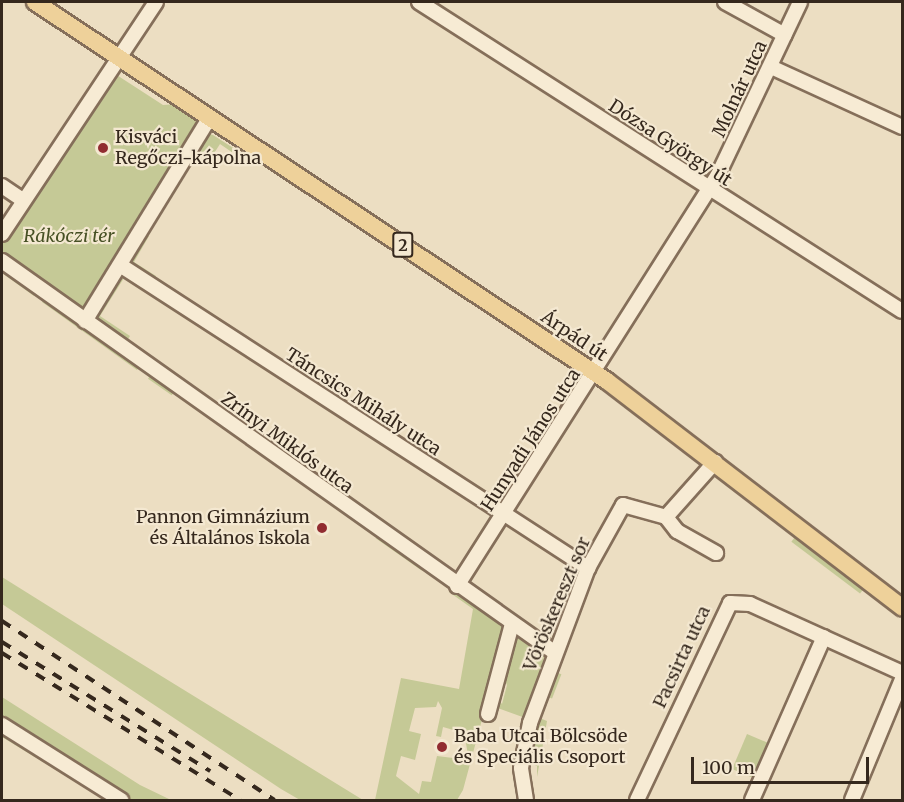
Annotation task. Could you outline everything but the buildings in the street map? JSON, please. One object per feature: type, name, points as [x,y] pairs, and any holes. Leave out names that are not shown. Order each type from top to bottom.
[{"type":"main road","name":"2","points":[[35,2],[210,117]]},
{"type":"main road","name":"Árpád út","points":[[210,117],[595,373],[901,602]]},
{"type":"street","points":[[2,234],[156,2]]},
{"type":"street","name":"Dózsa György út","points":[[419,2],[708,190],[903,311]]},
{"type":"street","points":[[725,2],[785,35]]},
{"type":"street","name":"Molnár utca","points":[[708,190],[771,67],[800,2]]},
{"type":"street","points":[[771,67],[903,127]]},
{"type":"street","points":[[85,321],[210,117]]},
{"type":"street","points":[[2,186],[24,200]]},
{"type":"street","name":"Hunyadi János utca","points":[[457,586],[595,373],[708,190]]},
{"type":"street","name":"Zrínyi Miklós utca","points":[[2,261],[457,586],[554,652]]},
{"type":"street","name":"Táncsics Mihály utca","points":[[120,265],[588,568]]},
{"type":"street","points":[[715,462],[666,517],[677,531],[716,554]]},
{"type":"street","name":"Vöröskereszt sor","points":[[526,801],[525,745],[554,652],[588,568],[623,505],[666,517]]},
{"type":"street","name":"Pacsirta utca","points":[[637,801],[724,608],[733,602],[750,604],[903,673]]},
{"type":"street","points":[[488,714],[512,624]]},
{"type":"street","points":[[752,801],[824,637]]},
{"type":"street","points":[[852,801],[903,679]]},
{"type":"street","points":[[2,725],[121,801]]},
{"type":"green space","name":"Rákóczi tér","points":[[109,70],[163,105],[178,104],[206,123],[85,321],[2,261],[2,234]]},
{"type":"green space","points":[[210,134],[241,153],[239,157],[220,144],[211,158],[197,149]]},
{"type":"green space","points":[[145,233],[149,236],[134,262],[156,276],[154,281],[128,261]]},
{"type":"green space","points":[[2,265],[36,292],[34,296],[2,273]]},
{"type":"green space","points":[[126,274],[189,315],[187,319],[124,278],[100,316],[130,336],[125,344],[96,322],[95,314]]},
{"type":"green space","points":[[45,299],[138,363],[137,370],[42,302]]},
{"type":"green space","points":[[152,373],[176,390],[172,395],[148,379]]},
{"type":"green space","points":[[378,535],[424,567],[422,570],[376,538]]},
{"type":"green space","points":[[795,537],[864,589],[860,594],[791,542]]},
{"type":"green space","points":[[2,577],[363,800],[300,800],[281,789],[2,604]]},
{"type":"green space","points":[[452,587],[507,627],[463,790],[457,800],[375,800],[401,678],[459,689],[473,609],[449,592]],"holes":[[[438,701],[442,708],[436,736],[441,737],[443,727],[464,733],[469,760],[437,756],[431,782],[422,781],[419,794],[396,776],[401,756],[415,760],[421,734],[409,731],[415,708],[436,707]]]},
{"type":"green space","points":[[515,631],[545,654],[528,719],[495,707],[497,698],[502,704],[507,685],[503,676]]},
{"type":"green space","points":[[553,671],[561,674],[552,698],[544,695]]},
{"type":"green space","points":[[902,694],[902,703],[870,772]]},
{"type":"green space","points":[[2,697],[140,785],[171,800],[105,800],[2,737]]},
{"type":"green space","points":[[537,717],[547,721],[544,738],[533,734]]},
{"type":"green space","points":[[747,734],[770,744],[755,779],[732,769]]},
{"type":"green space","points":[[531,739],[543,744],[537,777],[537,766],[527,762]]},
{"type":"railway","points":[[2,621],[274,800]]},
{"type":"railway","points":[[2,642],[210,771]]},
{"type":"railway","points":[[2,653],[240,800]]},
{"type":"place","name":"Kisváci Regőczi-kápolna","points":[[103,148]]},
{"type":"place","name":"Pannon Gimnázium és Általános Iskola","points":[[322,528]]},
{"type":"place","name":"Baba Utcai Bölcsöde és Speciális Csoport","points":[[442,747]]}]
